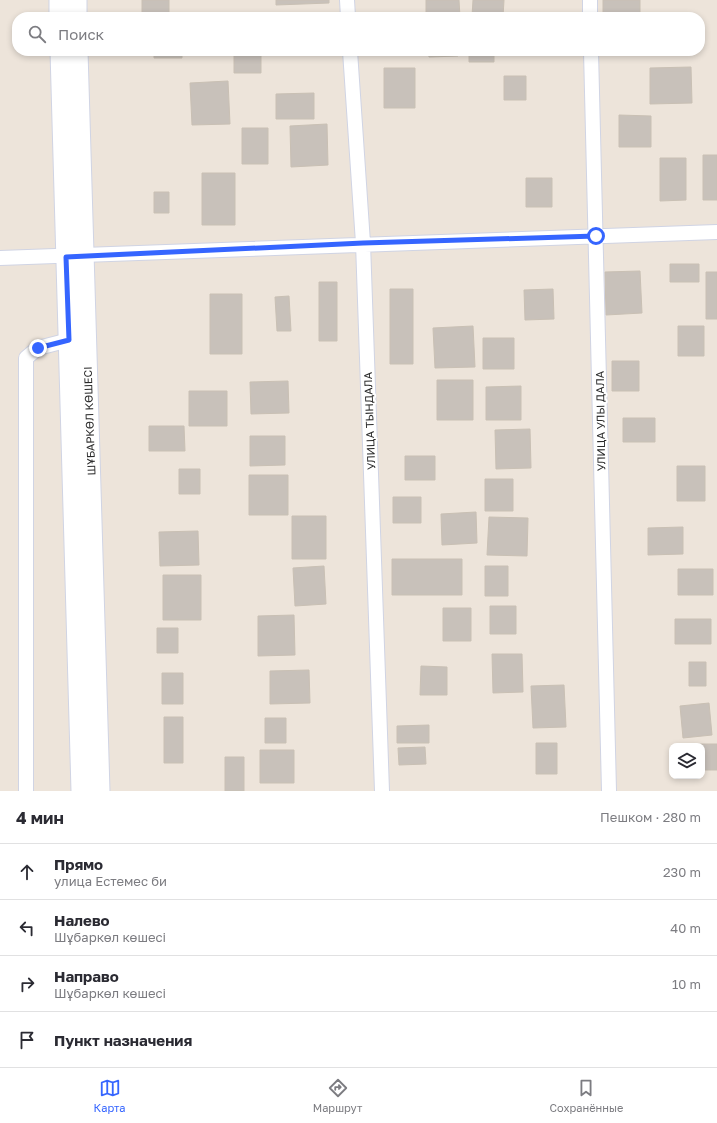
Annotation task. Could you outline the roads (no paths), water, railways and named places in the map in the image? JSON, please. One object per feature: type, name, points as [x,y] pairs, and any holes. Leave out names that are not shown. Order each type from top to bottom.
[{"type":"street","points":[[59,0],[59,12]]},
{"type":"street","points":[[77,0],[77,12]]},
{"type":"street","points":[[347,0],[348,12]]},
{"type":"street","points":[[590,0],[590,12]]},
{"type":"street","name":"ШҰБАРКӨЛ КӨШЕСІ","points":[[60,56],[75,256],[100,791]]},
{"type":"street","name":"ШҰБАРКӨЛ КӨШЕСІ","points":[[78,56],[75,256],[69,340],[81,791]]},
{"type":"street","name":"УЛИЦА ТЫНДАЛА","points":[[350,56],[363,243],[382,791]]},
{"type":"street","name":"УЛИЦА УЛЫ ДАЛА","points":[[591,56],[609,791]]},
{"type":"street","points":[[0,258],[363,243],[717,232]]},
{"type":"street","points":[[26,791],[26,358],[38,348],[69,340]]}]
